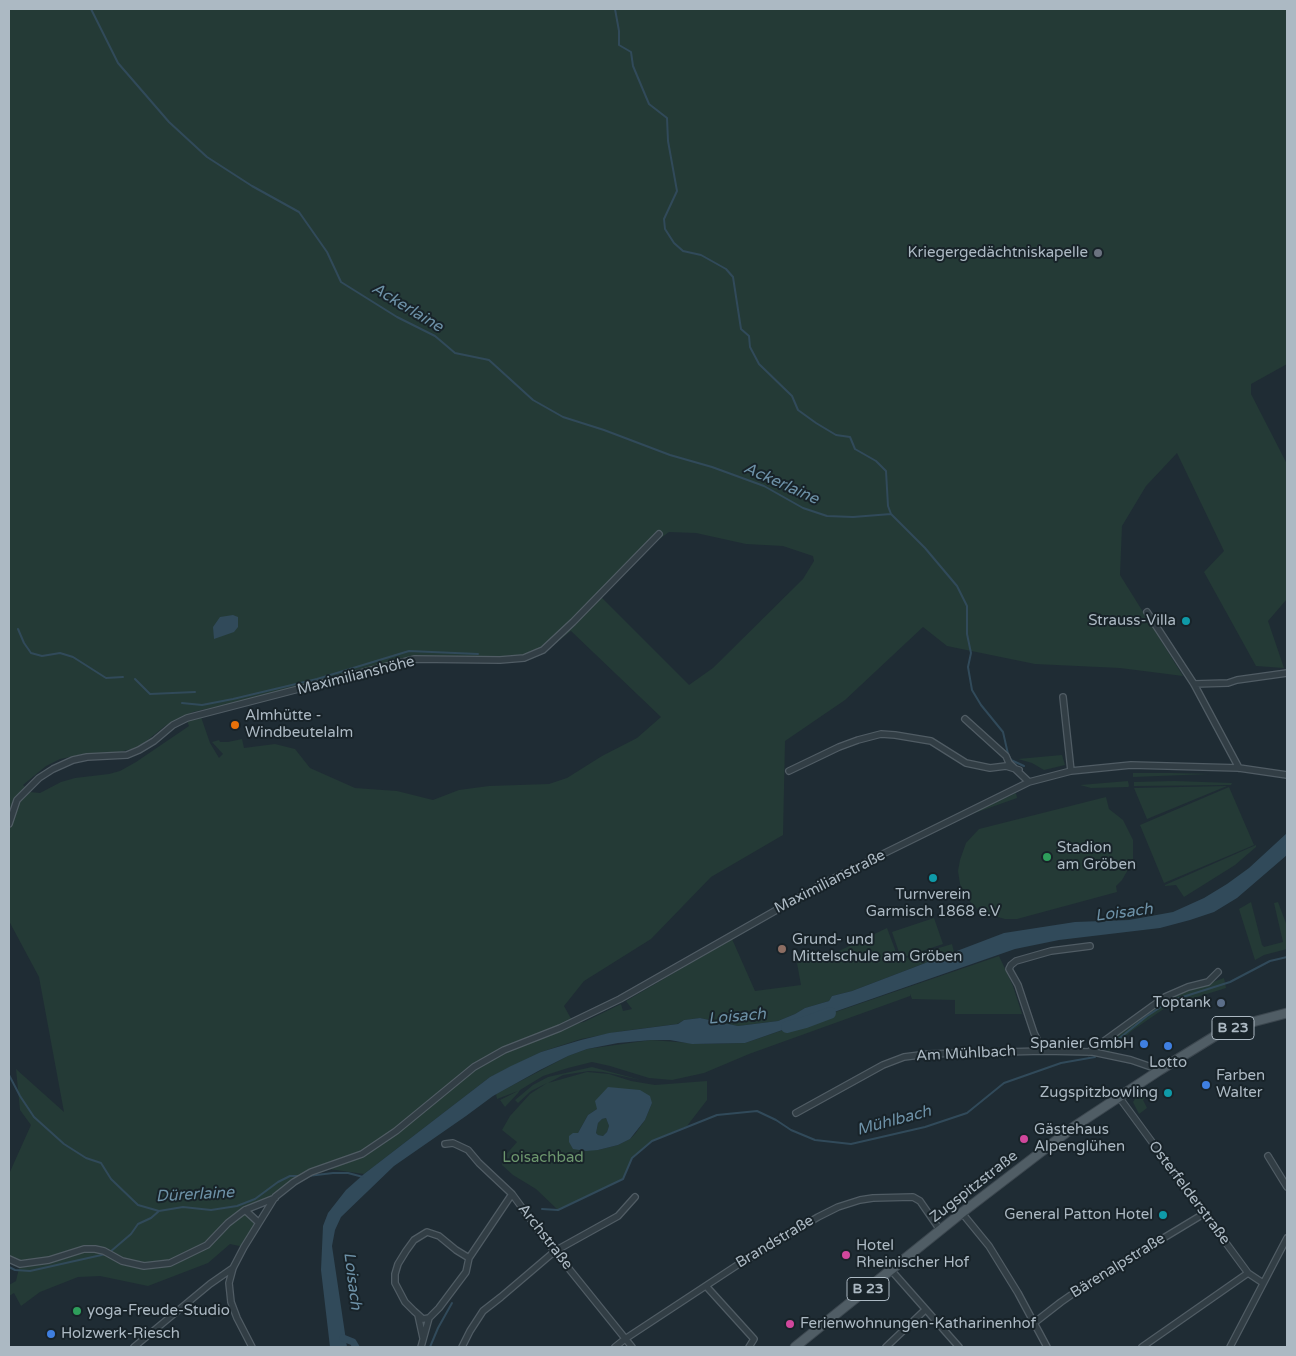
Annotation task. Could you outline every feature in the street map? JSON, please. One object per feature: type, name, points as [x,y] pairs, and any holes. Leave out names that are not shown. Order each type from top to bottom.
[{"type":"main road","name":"Zugspitzstraße","points":[[795,1347],[940,1230],[1075,1126],[1160,1070],[1226,1031],[1287,1012]]},
{"type":"street","name":"Maximilianshöhe","points":[[9,824],[17,800],[39,778],[53,769],[73,760],[87,757],[127,755],[147,746],[174,725],[188,718],[414,659],[500,660],[524,658],[542,650],[566,629],[659,534]]},
{"type":"street","points":[[1147,612],[1194,684],[1239,768]]},
{"type":"street","points":[[1194,684],[1228,683],[1287,673]]},
{"type":"street","points":[[1063,697],[1070,771]]},
{"type":"street","points":[[965,718],[1029,782]]},
{"type":"street","points":[[789,771],[839,747],[881,734],[914,737],[932,741],[966,763],[990,768],[1006,766],[1019,770]]},
{"type":"street","name":"Maximilianstraße","points":[[275,1198],[294,1182],[311,1172],[362,1154],[396,1132],[474,1067],[504,1050],[560,1028],[597,1010],[654,980],[824,883],[1029,782],[1070,771],[1131,765],[1239,768],[1287,775]]},
{"type":"street","points":[[1043,1051],[1034,1033],[1018,985],[1009,969],[1016,961],[1036,955],[1090,946]]},
{"type":"street","points":[[1091,1052],[1165,997],[1188,987],[1208,982],[1218,972]]},
{"type":"street","name":"Am Mühlbach","points":[[796,1113],[883,1065],[904,1058],[928,1054],[1043,1051],[1091,1052],[1132,1060],[1160,1070]]},
{"type":"street","name":"Osterfelderstraße","points":[[1119,1097],[1248,1273],[1263,1283]]},
{"type":"street","name":"Archstraße","points":[[445,1144],[453,1143],[468,1150],[512,1194],[632,1347]]},
{"type":"street","points":[[1268,1156],[1287,1187]]},
{"type":"street","points":[[421,1347],[429,1318],[439,1308],[466,1272],[469,1258],[512,1194]]},
{"type":"street","points":[[462,1347],[483,1311],[501,1298],[555,1251],[618,1216],[635,1197]]},
{"type":"street","name":"Brandstraße","points":[[615,1347],[749,1257],[838,1207],[860,1200],[912,1197],[920,1201],[940,1230]]},
{"type":"street","points":[[9,1259],[20,1264],[49,1260],[84,1249],[104,1251],[122,1261],[144,1266],[170,1263],[207,1245],[228,1223],[245,1210],[275,1198]]},
{"type":"street","points":[[252,1347],[231,1302],[229,1282],[233,1268],[258,1222],[275,1198]]},
{"type":"street","points":[[245,1210],[258,1222]]},
{"type":"street","points":[[962,1213],[989,1246],[1047,1347]]},
{"type":"street","name":"Bärenalpstraße","points":[[1034,1324],[1084,1286],[1205,1213]]},
{"type":"street","points":[[429,1318],[423,1319],[405,1302],[395,1283],[398,1264],[414,1240],[427,1232],[433,1233],[469,1258]]},
{"type":"street","points":[[1230,1347],[1287,1238]]},
{"type":"street","points":[[134,1347],[210,1284],[233,1268]]},
{"type":"street","points":[[891,1270],[959,1347]]},
{"type":"street","points":[[1142,1347],[1248,1273]]},
{"type":"street","points":[[706,1286],[754,1339],[749,1347]]},
{"type":"street","points":[[886,1347],[925,1310]]},
{"type":"street","points":[[418,1315],[424,1338]]},
{"type":"green space","points":[[9,9],[1287,9],[1287,364],[1251,384],[1251,394],[1287,464],[1287,599],[1268,621],[1284,668],[1256,666],[1204,572],[1224,551],[1177,453],[1146,486],[1122,526],[1120,575],[1183,676],[1120,668],[1035,664],[947,646],[923,627],[845,700],[785,741],[783,835],[711,877],[651,939],[584,981],[564,1006],[574,1024],[584,1022],[621,1004],[623,1011],[632,1009],[626,1001],[732,939],[755,991],[801,985],[797,963],[839,951],[887,928],[899,960],[952,944],[954,952],[852,991],[832,996],[829,1001],[805,1008],[778,1021],[738,1026],[700,1018],[684,1020],[677,1024],[581,1039],[541,1052],[490,1077],[364,1174],[322,1168],[311,1172],[275,1197],[245,1210],[258,1222],[244,1247],[230,1244],[208,1263],[148,1286],[100,1276],[78,1277],[40,1292],[21,1306],[14,1293],[9,1296],[9,1285],[16,1281],[20,1264],[9,1259],[9,1174],[31,1125],[20,1110],[16,1069],[64,1112],[39,977],[9,921]],"holes":[[[669,532],[696,533],[746,544],[783,546],[813,556],[814,561],[803,579],[713,668],[689,685],[601,597],[654,543]],[[571,631],[661,717],[637,738],[602,756],[567,778],[549,784],[489,786],[459,790],[433,800],[397,791],[355,788],[310,768],[295,749],[275,744],[244,748],[242,739],[228,742],[220,742],[219,740],[212,742],[223,754],[219,758],[210,743],[201,717],[187,721],[189,726],[120,771],[75,778],[61,782],[40,793],[30,792],[23,785],[46,766],[60,759],[85,754],[115,753],[132,749],[144,743],[165,726],[193,712],[331,680],[410,657],[492,658],[513,655],[532,659],[542,654]]]},
{"type":"green space","points":[[1062,755],[1065,765],[1044,770],[1032,763],[1018,759]]},
{"type":"green space","points":[[1133,773],[1173,773],[1210,774],[1133,777]]},
{"type":"green space","points":[[1128,781],[1128,787],[1091,788],[1080,785]]},
{"type":"green space","points":[[1134,782],[1232,783],[1231,785],[1134,786]]},
{"type":"green space","points":[[1227,786],[1147,819],[1134,788]]},
{"type":"green space","points":[[1229,787],[1254,845],[1164,883],[1140,825]]},
{"type":"green space","points":[[1016,793],[1017,798],[969,815],[969,814]]},
{"type":"green space","name":"Stadion am Gröben","points":[[1106,797],[1109,809],[1123,820],[1133,840],[1133,861],[1122,880],[1116,886],[1117,892],[1017,919],[1005,919],[980,912],[965,896],[960,884],[958,871],[960,860],[966,843],[979,829]]},
{"type":"green space","points":[[1256,845],[1235,865],[1184,897],[1176,885],[1165,886],[1165,885]]},
{"type":"green space","points":[[1251,902],[1264,947],[1283,942],[1274,903],[1278,902],[1287,926],[1287,949],[1264,955],[1255,960],[1239,909]]},
{"type":"green space","points":[[934,918],[943,944],[901,958],[892,932]]},
{"type":"green space","points":[[999,956],[1013,986],[1022,1014],[955,1014],[955,1000],[912,999],[910,994],[910,996],[749,1054],[704,1073],[672,1080],[649,1078],[592,1062],[543,1076],[520,1090],[505,1107],[500,1100],[518,1091],[497,1099],[496,1094],[568,1056],[587,1049],[651,1040],[703,1044],[745,1043]]},
{"type":"green space","points":[[1224,978],[1226,988],[1168,1006],[1133,1030],[1109,1051],[1099,1047],[1168,998]]},
{"type":"green space","name":"Loisachbad","points":[[592,1067],[641,1080],[603,1072],[589,1071],[563,1075],[548,1083],[587,1072],[609,1074],[631,1081],[655,1085],[707,1081],[707,1100],[687,1126],[652,1141],[632,1158],[623,1179],[558,1210],[536,1189],[513,1175],[502,1165],[503,1158],[517,1142],[502,1130],[510,1116],[530,1094],[547,1083],[531,1091],[518,1103],[515,1100],[533,1085],[548,1077]],"holes":[[[652,1103],[645,1120],[630,1139],[618,1145],[598,1150],[573,1133],[578,1133],[588,1115],[597,1109]]]},
{"type":"green space","points":[[1146,1089],[1150,1095],[1143,1100],[1147,1108],[1139,1114],[1133,1102]]},
{"type":"green space","points":[[606,1118],[609,1126],[607,1132],[603,1136],[598,1135],[596,1133],[598,1123]]},
{"type":"water","points":[[233,615],[238,617],[238,627],[234,632],[214,639],[213,627],[220,617]]},
{"type":"water","points":[[1287,833],[1287,855],[1237,898],[1214,912],[1190,920],[1160,928],[1059,940],[1015,949],[745,1043],[692,1044],[670,1040],[651,1040],[618,1043],[587,1049],[540,1070],[493,1096],[394,1166],[341,1217],[335,1230],[332,1246],[347,1347],[330,1347],[321,1270],[323,1226],[328,1213],[346,1190],[364,1174],[490,1077],[541,1052],[609,1033],[678,1024],[684,1020],[700,1018],[738,1026],[778,1021],[805,1008],[829,1001],[832,996],[852,991],[1004,933],[1075,922],[1129,920],[1173,912],[1204,898],[1227,884],[1249,868]]},
{"type":"water","points":[[608,1087],[640,1090],[650,1096],[652,1103],[645,1120],[630,1139],[618,1145],[598,1150],[573,1149],[569,1142],[569,1136],[573,1133],[578,1133],[588,1115],[597,1109],[595,1101]],"holes":[[[606,1118],[609,1126],[603,1136],[596,1133],[598,1123],[602,1119]]]},
{"type":"waterway","name":"Ackerlaine","points":[[91,9],[118,63],[169,122],[207,157],[252,186],[299,212],[327,252],[341,282],[397,317],[435,336],[455,353],[489,360],[533,400],[563,417],[764,486],[803,508],[827,516],[853,517],[891,514]]},
{"type":"waterway","points":[[615,9],[619,31],[619,45],[631,52],[633,66],[649,104],[667,118],[668,141],[677,191],[664,219],[665,229],[674,243],[683,251],[701,255],[726,269],[733,277],[741,329],[749,336],[750,347],[759,364],[792,396],[798,410],[836,435],[850,437],[855,449],[876,461],[886,471],[888,506],[891,514],[925,548],[957,586],[967,606],[967,634],[971,653],[968,667],[972,690],[981,705],[1003,732],[1011,760],[1024,766]]},
{"type":"waterway","points":[[18,629],[31,653],[42,656],[60,653],[73,657],[106,678],[123,677]]},
{"type":"waterway","points":[[182,703],[202,705],[233,699],[317,679],[409,651],[478,654]]},
{"type":"waterway","points":[[135,679],[150,694],[195,692]]},
{"type":"waterway","name":"Mühlbach","points":[[1106,1049],[1147,1016],[1170,1001],[1230,982],[1270,961],[1287,957]]},
{"type":"waterway","name":"Loisach","points":[[787,1027],[830,1013]]},
{"type":"waterway","name":"Mühlbach","points":[[542,1209],[558,1210],[623,1179],[632,1158],[652,1141],[717,1115],[757,1111],[791,1130],[815,1140],[851,1144],[925,1127],[967,1113],[1004,1083],[1061,1063],[1095,1057]]},
{"type":"waterway","name":"Dürerlaine","points":[[9,1075],[34,1117],[64,1144],[86,1158],[101,1163],[111,1179],[138,1205],[159,1211],[183,1207],[211,1210],[237,1206],[255,1199],[278,1182],[290,1176],[301,1176]]},
{"type":"waterway","name":"Dürerlaine","points":[[308,1176],[348,1173],[363,1177]]},
{"type":"waterway","points":[[110,1252],[131,1234],[138,1224],[151,1218],[159,1211]]},
{"type":"waterway","points":[[9,1267],[15,1270],[30,1271],[106,1254]]},
{"type":"waterway","name":"Mühlbach","points":[[430,1347],[452,1303]]},
{"type":"waterway","points":[[343,1338],[353,1342],[356,1347]]},
{"type":"place","name":"Kriegergedächtniskapelle","points":[[1098,253]]},
{"type":"place","name":"Strauss-Villa","points":[[1186,621]]},
{"type":"place","name":"Almhütte - Windbeutelalm","points":[[235,725]]},
{"type":"place","name":"Stadion am Gröben","points":[[1047,857]]},
{"type":"place","name":"Turnverein Garmisch 1868 e.V","points":[[933,878]]},
{"type":"place","name":"Grund- und Mittelschule am Gröben","points":[[782,949]]},
{"type":"place","name":"Toptank","points":[[1221,1003]]},
{"type":"place","name":"Spanier GmbH","points":[[1144,1044]]},
{"type":"place","name":"Lotto","points":[[1168,1046]]},
{"type":"place","name":"Farben Walter","points":[[1206,1085]]},
{"type":"place","name":"Zugspitzbowling","points":[[1168,1093]]},
{"type":"place","name":"Gästehaus Alpenglühen","points":[[1024,1139]]},
{"type":"place","name":"General Patton Hotel","points":[[1163,1215]]},
{"type":"place","name":"Hotel Rheinischer Hof","points":[[846,1255]]},
{"type":"place","name":"yoga-Freude-Studio","points":[[77,1311]]},
{"type":"place","name":"Ferienwohnungen-Katharinenhof","points":[[790,1324]]},
{"type":"place","name":"Holzwerk-Riesch","points":[[51,1334]]}]
